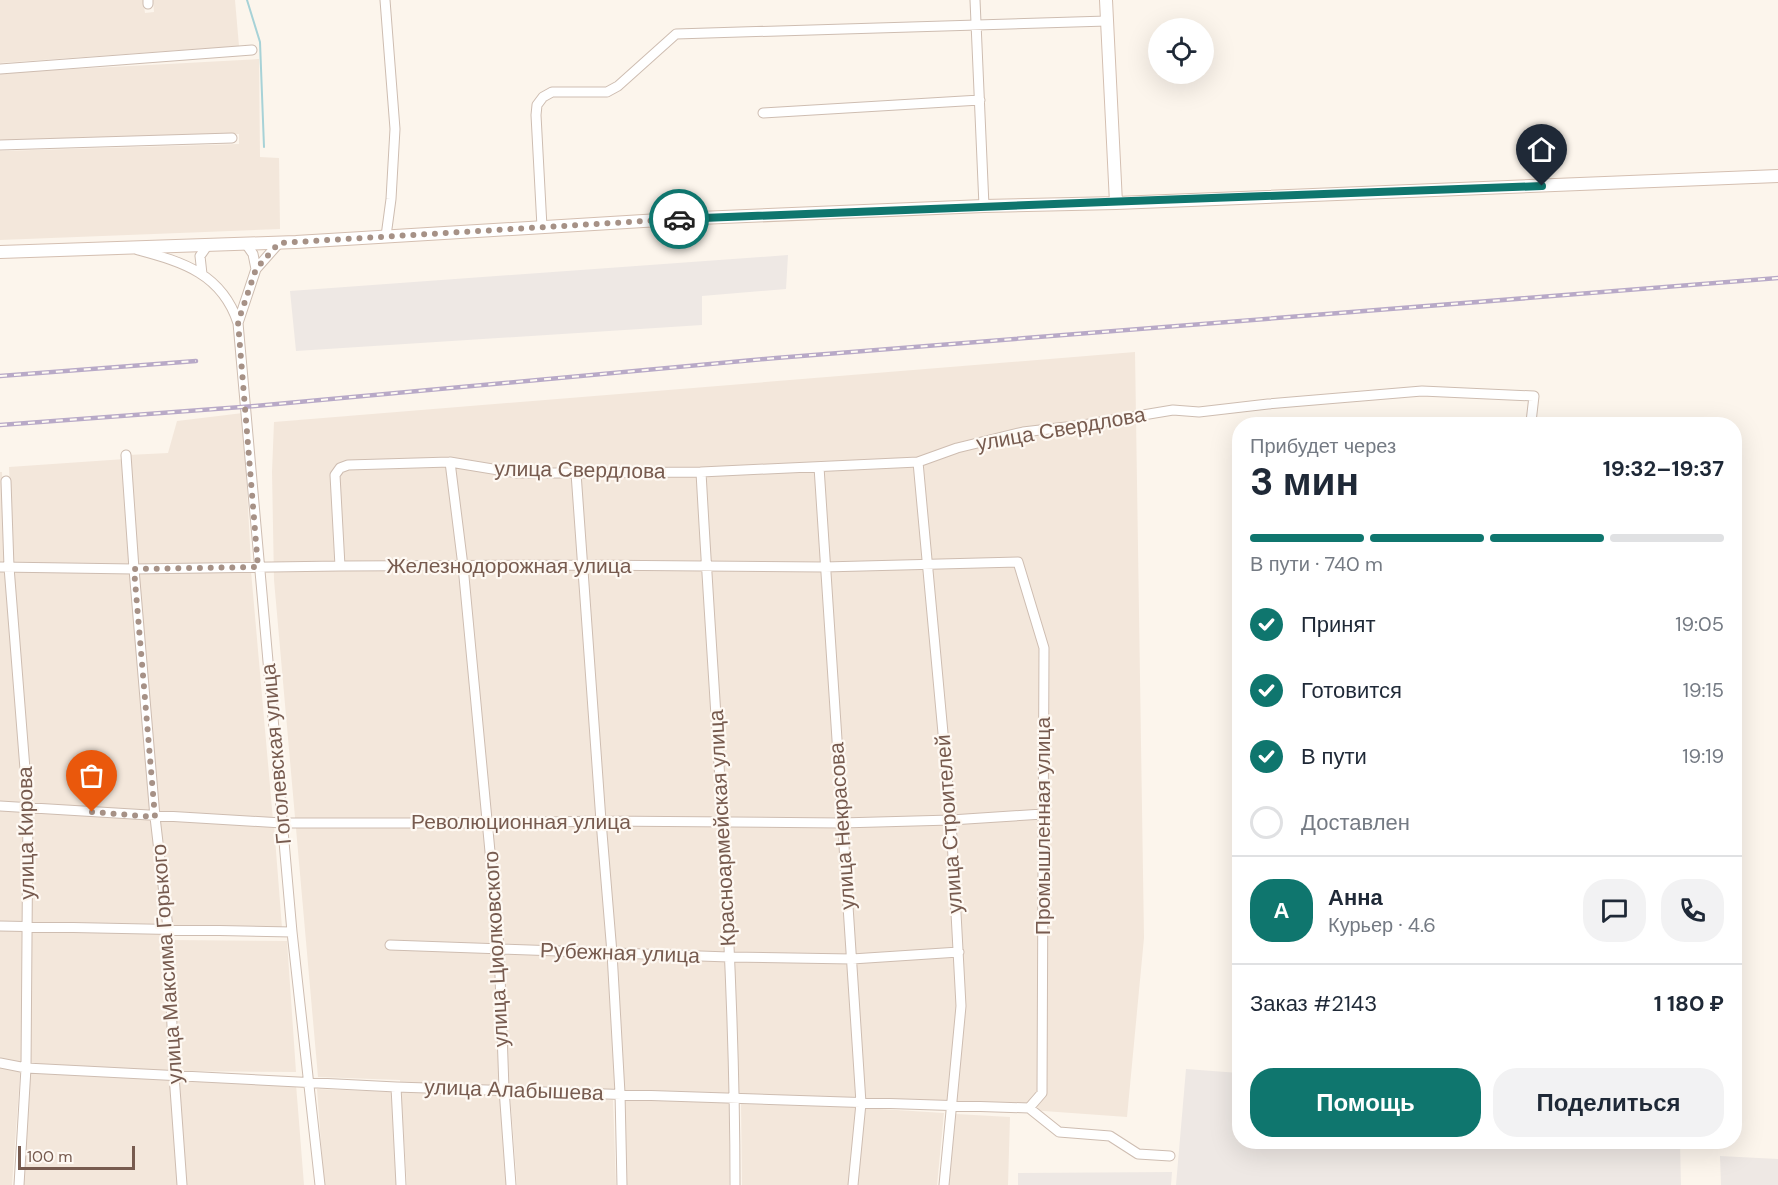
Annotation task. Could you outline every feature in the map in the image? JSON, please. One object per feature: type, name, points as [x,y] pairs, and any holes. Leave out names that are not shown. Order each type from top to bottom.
[{"type":"street","points":[[385,0],[395,129],[391,199],[386,236]]},
{"type":"street","points":[[975,0],[984,206]]},
{"type":"street","points":[[1106,0],[1116,203]]},
{"type":"street","points":[[542,227],[537,105],[543,97],[552,92],[607,92],[618,86],[676,34],[1107,21]]},
{"type":"street","points":[[0,69],[252,50]]},
{"type":"street","points":[[763,113],[980,100]]},
{"type":"street","points":[[0,145],[232,138]]},
{"type":"street","points":[[0,252],[279,243],[542,227],[984,206],[1116,203],[1778,177]]},
{"type":"street","points":[[238,322],[256,269],[279,243]]},
{"type":"street","points":[[246,244],[253,254],[256,269]]},
{"type":"street","points":[[202,274],[200,256],[207,246]]},
{"type":"street","points":[[134,249],[176,260],[202,274],[228,300],[238,322]]},
{"type":"street","name":"Гоголевская улица","points":[[238,322],[292,932],[320,1185]]},
{"type":"street","name":"улица Свердлова","points":[[340,566],[335,475],[340,468],[348,465],[450,462],[517,472],[576,473],[701,472],[918,462],[957,448],[1023,432],[1173,410],[1199,412],[1390,393],[1469,392],[1534,396],[1532,417]]},
{"type":"street","name":"улица Максима Горького","points":[[126,455],[155,817],[168,928],[174,1075],[182,1185]]},
{"type":"street","name":"улица Циолковского","points":[[450,462],[464,566],[499,947],[504,1089],[511,1185]]},
{"type":"street","name":"улица Строителей","points":[[918,462],[951,820],[961,1006],[944,1185]]},
{"type":"street","name":"улица Некрасова","points":[[819,467],[861,1103],[853,1185]]},
{"type":"street","name":"Красноармейская улица","points":[[701,472],[723,822],[735,1099],[735,1185]]},
{"type":"street","points":[[576,473],[612,953],[620,1093],[622,1185]]},
{"type":"street","name":"улица Кирова","points":[[6,480],[4,567],[28,807],[26,1068],[19,1185]]},
{"type":"street","name":"Железнодорожная улица","points":[[4,567],[134,569],[583,565],[824,567],[1018,562]]},
{"type":"street","name":"Промышленная улица","points":[[1018,562],[1044,648],[1042,1094],[1029,1108]]},
{"type":"street","name":"Революционная улица","points":[[0,806],[282,823],[601,821],[841,823],[951,820],[1043,814]]},
{"type":"street","points":[[0,926],[292,932]]},
{"type":"street","name":"Рубежная улица","points":[[390,945],[852,959],[959,952]]},
{"type":"street","name":"улица Алабышева","points":[[0,1063],[26,1068],[396,1087],[1029,1108]]},
{"type":"street","points":[[396,1087],[401,1185]]},
{"type":"street","points":[[1029,1108],[1059,1132],[1110,1136],[1138,1154],[1170,1156]]},
{"type":"shaded area","points":[[0,0],[143,0],[145,13],[154,12],[153,0],[235,0],[239,46],[0,63]]},
{"type":"shaded area","points":[[259,59],[260,157],[279,158],[280,229],[0,240],[0,151],[239,144],[239,134],[0,141],[0,73]]},
{"type":"shaded area","points":[[788,255],[786,289],[702,296],[702,325],[296,351],[290,291]]},
{"type":"shaded area","points":[[1135,352],[1144,938],[1127,1117],[867,1098],[499,1087],[507,1185],[407,1185],[400,1080],[318,1077],[274,580],[272,472],[274,422]]},
{"type":"shaded area","points":[[243,413],[251,564],[136,567],[128,455],[168,453],[177,421]]},
{"type":"shaded area","points":[[125,459],[131,566],[13,565],[9,467]]},
{"type":"shaded area","points":[[0,472],[2,472],[6,571],[130,573],[164,924],[22,922],[21,1061],[12,1185],[0,1185]]},
{"type":"shaded area","points":[[137,571],[251,571],[273,820],[158,813]]},
{"type":"shaded area","points":[[158,819],[274,825],[282,928],[170,926]]},
{"type":"shaded area","points":[[32,932],[164,933],[170,1071],[30,1065]]},
{"type":"shaded area","points":[[170,940],[287,941],[296,1072],[177,1071]]},
{"type":"shaded area","points":[[1186,1069],[1232,1072],[1232,1149],[1680,1149],[1681,1185],[1176,1185]]},
{"type":"shaded area","points":[[30,1073],[171,1078],[179,1185],[22,1185]]},
{"type":"shaded area","points":[[180,1081],[296,1084],[304,1185],[185,1185]]},
{"type":"shaded area","points":[[317,1089],[394,1092],[399,1185],[324,1185]]},
{"type":"shaded area","points":[[510,1094],[613,1100],[616,1185],[517,1185]]},
{"type":"shaded area","points":[[625,1099],[729,1103],[729,1185],[627,1185]]},
{"type":"shaded area","points":[[741,1104],[856,1107],[849,1185],[742,1185]]},
{"type":"shaded area","points":[[865,1108],[944,1113],[937,1185],[858,1185]]},
{"type":"shaded area","points":[[956,1114],[1010,1117],[1008,1185],[949,1185]]},
{"type":"shaded area","points":[[1720,1156],[1778,1159],[1778,1185],[1721,1185]]},
{"type":"shaded area","points":[[1172,1172],[1171,1185],[1018,1185],[1018,1173]]},
{"type":"waterway","points":[[247,0],[260,42],[264,147]]},
{"type":"railway","points":[[0,425],[255,406],[776,358],[1778,278]]},
{"type":"railway","points":[[0,376],[196,361]]},
{"type":"way so far","points":[[92,812],[155,817],[134,569],[258,567],[238,322],[256,269],[269,253],[279,243],[679,219]]},
{"type":"route","points":[[679,219],[1542,186]]}]
